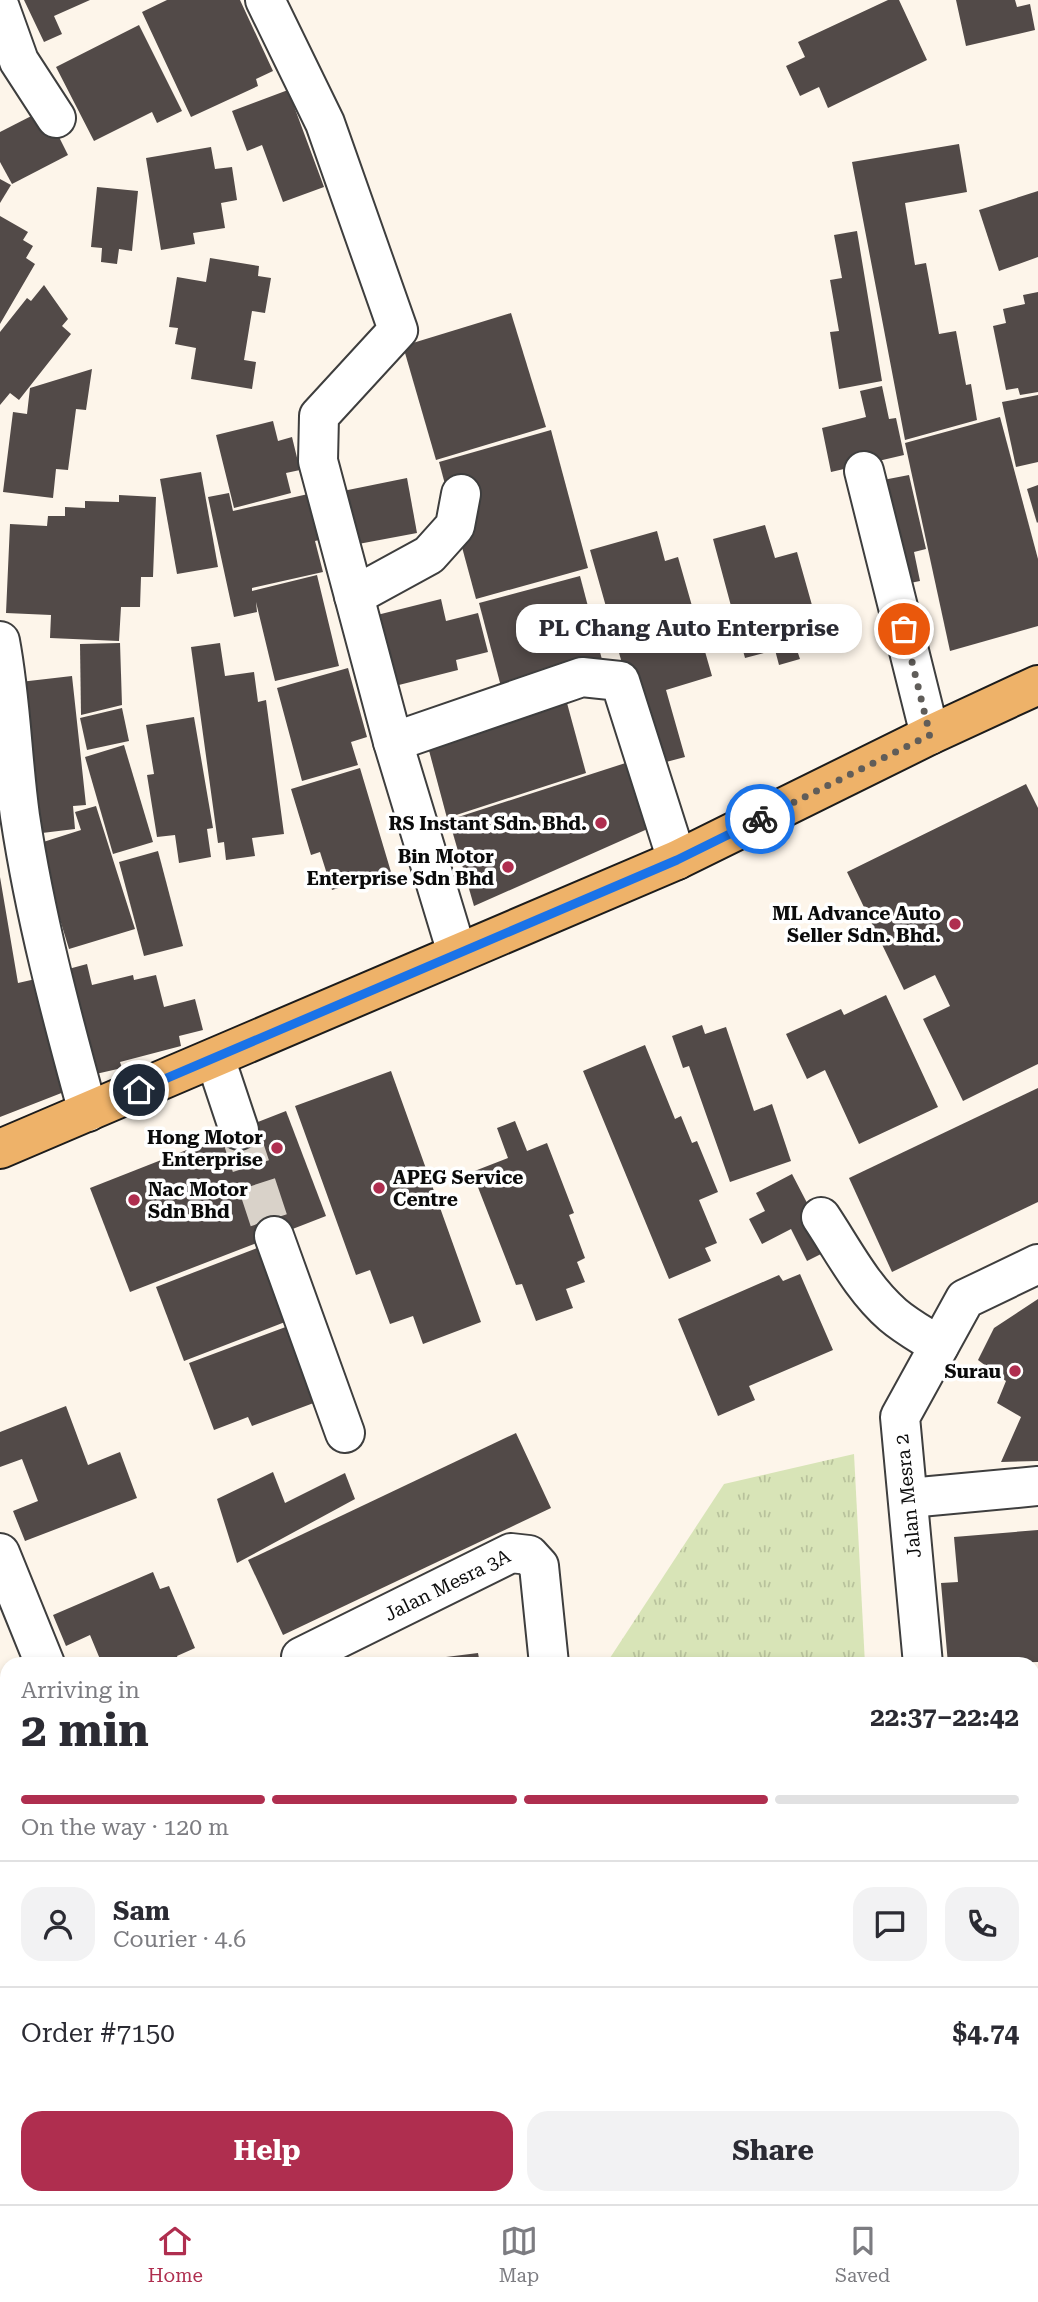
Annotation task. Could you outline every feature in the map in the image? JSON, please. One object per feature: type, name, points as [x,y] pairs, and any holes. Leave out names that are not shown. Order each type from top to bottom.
[{"type":"main road","points":[[0,1149],[677,860],[930,735],[1038,685]]},
{"type":"street","points":[[265,0],[325,123],[398,330],[319,416],[318,461],[393,742],[457,953]]},
{"type":"street","points":[[0,8],[19,61],[56,118]]},
{"type":"street","points":[[864,471],[930,735]]},
{"type":"street","points":[[354,596],[429,555],[455,526],[461,494]]},
{"type":"street","points":[[0,641],[8,683],[20,815],[55,995],[88,1112]]},
{"type":"street","points":[[393,742],[582,677],[620,681],[677,860]]},
{"type":"street","points":[[215,1058],[239,1130]]},
{"type":"street","points":[[821,1217],[863,1282],[878,1299],[894,1315],[939,1346]]},
{"type":"street","points":[[274,1236],[345,1433]]},
{"type":"street","name":"Jalan Mesra 2","points":[[922,1657],[900,1417],[965,1299],[1038,1264]]},
{"type":"street","points":[[909,1498],[1038,1486]]},
{"type":"street","points":[[0,1553],[13,1623],[40,1657]]},
{"type":"street","name":"Jalan Mesra 3A","points":[[301,1657],[511,1553],[529,1555],[539,1566],[548,1657]]},
{"type":"green space","points":[[854,1454],[865,1657],[611,1657],[724,1484]]},
{"type":"building","points":[[24,0],[90,0],[54,16],[62,34],[44,42]]},
{"type":"building","points":[[167,0],[240,0],[273,71],[256,79],[258,86],[191,117],[142,12]]},
{"type":"building","points":[[888,0],[899,0],[927,60],[828,108],[819,87],[800,96],[786,66],[805,57],[798,42]]},
{"type":"building","points":[[956,0],[1015,0],[1017,7],[1030,4],[1035,30],[966,46]]},
{"type":"building","points":[[139,25],[182,111],[157,123],[152,112],[94,141],[56,67]]},
{"type":"building","points":[[288,90],[324,187],[283,202],[262,145],[247,151],[232,111]]},
{"type":"building","points":[[45,109],[68,155],[12,184],[0,162],[0,132]]},
{"type":"building","points":[[959,144],[967,192],[905,203],[915,265],[926,263],[939,334],[956,331],[966,385],[971,384],[977,420],[905,440],[852,162]]},
{"type":"building","points":[[211,147],[215,169],[232,167],[237,200],[221,203],[225,228],[193,233],[195,244],[161,250],[146,158]]},
{"type":"building","points":[[0,179],[11,185],[0,203]]},
{"type":"building","points":[[97,187],[138,191],[132,251],[119,249],[117,264],[101,262],[102,248],[91,247]]},
{"type":"building","points":[[1038,191],[1038,257],[999,271],[979,210]]},
{"type":"building","points":[[0,216],[28,232],[23,240],[33,246],[26,258],[35,264],[0,324]]},
{"type":"building","points":[[857,231],[882,381],[839,389],[830,332],[839,331],[830,280],[842,278],[834,235]]},
{"type":"building","points":[[210,258],[259,266],[258,276],[271,278],[265,313],[252,311],[244,360],[256,362],[252,389],[191,379],[196,348],[175,344],[178,328],[169,327],[177,277],[206,282]]},
{"type":"building","points":[[44,285],[68,319],[62,326],[71,334],[19,400],[10,393],[0,405],[0,332],[27,298],[31,301]]},
{"type":"building","points":[[1038,292],[1038,392],[1020,395],[1018,388],[1006,390],[993,326],[1006,323],[1003,309],[1025,304],[1023,295]]},
{"type":"building","points":[[511,313],[546,427],[436,460],[403,346]]},
{"type":"building","points":[[92,369],[86,410],[76,409],[68,470],[56,469],[53,498],[3,492],[13,412],[27,414],[30,388]]},
{"type":"building","points":[[882,386],[889,419],[896,418],[904,455],[831,472],[822,428],[866,417],[860,391]]},
{"type":"building","points":[[1038,395],[1038,462],[1016,467],[1002,402]]},
{"type":"building","points":[[1000,417],[1038,559],[1038,626],[950,651],[905,443]]},
{"type":"building","points":[[273,421],[278,441],[292,437],[300,470],[286,473],[291,493],[234,508],[216,435]]},
{"type":"building","points":[[551,430],[588,568],[476,599],[439,462]]},
{"type":"building","points":[[201,472],[218,567],[177,574],[160,479]]},
{"type":"building","points":[[909,475],[926,549],[914,552],[920,581],[905,584],[883,480]]},
{"type":"building","points":[[407,478],[417,533],[353,545],[343,491]]},
{"type":"building","points":[[1038,485],[1038,522],[1037,523],[1027,489]]},
{"type":"building","points":[[317,492],[327,538],[315,541],[323,572],[252,588],[252,591],[317,575],[339,666],[275,681],[256,602],[257,612],[234,617],[208,497],[229,493],[233,511]]},
{"type":"building","points":[[119,495],[156,497],[153,577],[141,577],[140,607],[121,607],[119,641],[50,638],[51,615],[6,613],[10,524],[47,526],[48,516],[65,516],[65,507],[85,508],[85,501],[119,502]]},
{"type":"building","points":[[765,525],[775,558],[797,552],[821,637],[795,644],[800,659],[779,665],[775,650],[745,658],[713,539]]},
{"type":"building","points":[[657,531],[665,561],[678,557],[712,676],[666,690],[685,757],[651,766],[590,550]]},
{"type":"building","points":[[580,576],[610,690],[509,717],[479,603]]},
{"type":"building","points":[[441,599],[446,621],[478,613],[488,652],[456,660],[458,670],[387,688],[369,617]]},
{"type":"building","points":[[120,643],[122,705],[81,715],[80,644]]},
{"type":"building","points":[[220,643],[225,676],[254,672],[258,702],[266,700],[284,834],[252,838],[255,856],[226,860],[224,842],[218,843],[191,647]]},
{"type":"building","points":[[348,668],[367,737],[351,742],[358,765],[302,781],[277,688]]},
{"type":"building","points":[[72,676],[86,805],[73,806],[75,829],[42,833],[39,810],[33,811],[20,682]]},
{"type":"building","points":[[567,703],[586,773],[447,818],[427,743]]},
{"type":"building","points":[[122,708],[129,741],[87,750],[80,718]]},
{"type":"building","points":[[194,717],[213,828],[207,829],[211,857],[179,863],[175,835],[157,837],[147,775],[154,774],[146,725]]},
{"type":"building","points":[[124,745],[153,842],[113,854],[85,757]]},
{"type":"building","points":[[641,758],[661,823],[474,906],[449,820]]},
{"type":"building","points":[[360,768],[391,872],[332,890],[320,852],[311,855],[291,789]]},
{"type":"building","name":"ML Advance Auto Seller Sdn. Bhd.","points":[[1026,784],[1038,808],[1038,1064],[963,1101],[923,1019],[950,1006],[935,975],[904,990],[847,872]]},
{"type":"building","points":[[96,806],[135,929],[69,949],[37,844],[81,830],[75,812]]},
{"type":"building","points":[[158,851],[183,946],[144,956],[119,862]]},
{"type":"building","points":[[0,877],[18,983],[40,978],[49,1045],[64,1092],[0,1117]]},
{"type":"building","points":[[87,964],[92,985],[133,975],[134,980],[156,975],[164,1007],[195,999],[203,1030],[179,1036],[181,1046],[120,1062],[122,1068],[87,1076],[61,971]]},
{"type":"building","points":[[886,995],[938,1107],[859,1144],[825,1070],[807,1079],[786,1034],[841,1009],[844,1015]]},
{"type":"building","points":[[702,1025],[705,1034],[726,1027],[754,1111],[772,1104],[791,1161],[730,1182],[689,1066],[683,1068],[672,1036]]},
{"type":"building","points":[[645,1045],[675,1119],[681,1116],[692,1143],[697,1141],[718,1192],[699,1200],[717,1243],[705,1248],[711,1261],[669,1279],[583,1071]]},
{"type":"building","name":"APEG Service Centre","points":[[391,1071],[481,1322],[423,1344],[413,1316],[390,1324],[370,1270],[356,1275],[295,1106]]},
{"type":"building","points":[[1038,1088],[1038,1202],[892,1272],[849,1178]]},
{"type":"building","points":[[286,1111],[326,1216],[130,1292],[90,1188]]},
{"type":"building","points":[[515,1121],[527,1151],[547,1143],[574,1213],[569,1215],[585,1258],[577,1262],[585,1282],[566,1289],[573,1308],[536,1321],[522,1284],[516,1285],[472,1172],[508,1158],[497,1128]]},
{"type":"building","points":[[792,1174],[831,1249],[807,1261],[791,1229],[762,1244],[749,1219],[765,1211],[756,1193]]},
{"type":"building","points":[[257,1248],[285,1322],[184,1361],[156,1287]]},
{"type":"building","points":[[800,1274],[833,1350],[749,1386],[755,1400],[718,1416],[678,1319],[779,1275],[783,1281]]},
{"type":"building","name":"Surau","points":[[1038,1299],[1038,1461],[1001,1462],[1021,1417],[997,1403],[1006,1381],[978,1360],[994,1328]]},
{"type":"building","points":[[291,1325],[319,1401],[252,1426],[248,1417],[214,1430],[189,1363]]},
{"type":"building","points":[[66,1406],[88,1465],[120,1452],[137,1498],[25,1541],[13,1511],[38,1501],[22,1459],[0,1467],[0,1432]]},
{"type":"building","points":[[516,1433],[551,1508],[283,1635],[248,1560]]},
{"type":"building","points":[[273,1472],[285,1503],[345,1473],[355,1499],[237,1563],[217,1499]]},
{"type":"building","points":[[1038,1530],[1038,1657],[947,1657],[941,1583],[958,1582],[954,1537]]},
{"type":"building","points":[[153,1572],[160,1589],[169,1586],[195,1648],[177,1657],[99,1657],[90,1635],[66,1646],[53,1615]]},
{"type":"building","points":[[478,1653],[479,1657],[446,1657]]},
{"type":"tunnel","points":[[239,1130],[274,1236]]},
{"type":"way so far","points":[[760,819],[930,735],[904,629]]},
{"type":"place","name":"PL Chang Auto Enterprise","points":[[904,629]]},
{"type":"place","name":"RS Instant Sdn. Bhd.","points":[[601,823]]},
{"type":"place","name":"Bin Motor Enterprise Sdn Bhd","points":[[508,867]]},
{"type":"place","name":"ML Advance Auto Seller Sdn. Bhd.","points":[[955,924]]},
{"type":"place","name":"Hong Motor Enterprise","points":[[277,1148]]},
{"type":"place","name":"APEG Service Centre","points":[[379,1188]]},
{"type":"place","name":"Nac Motor Sdn Bhd","points":[[134,1200]]},
{"type":"place","name":"Surau","points":[[1015,1371]]},
{"type":"route","points":[[139,1090],[677,860],[760,819]]}]
